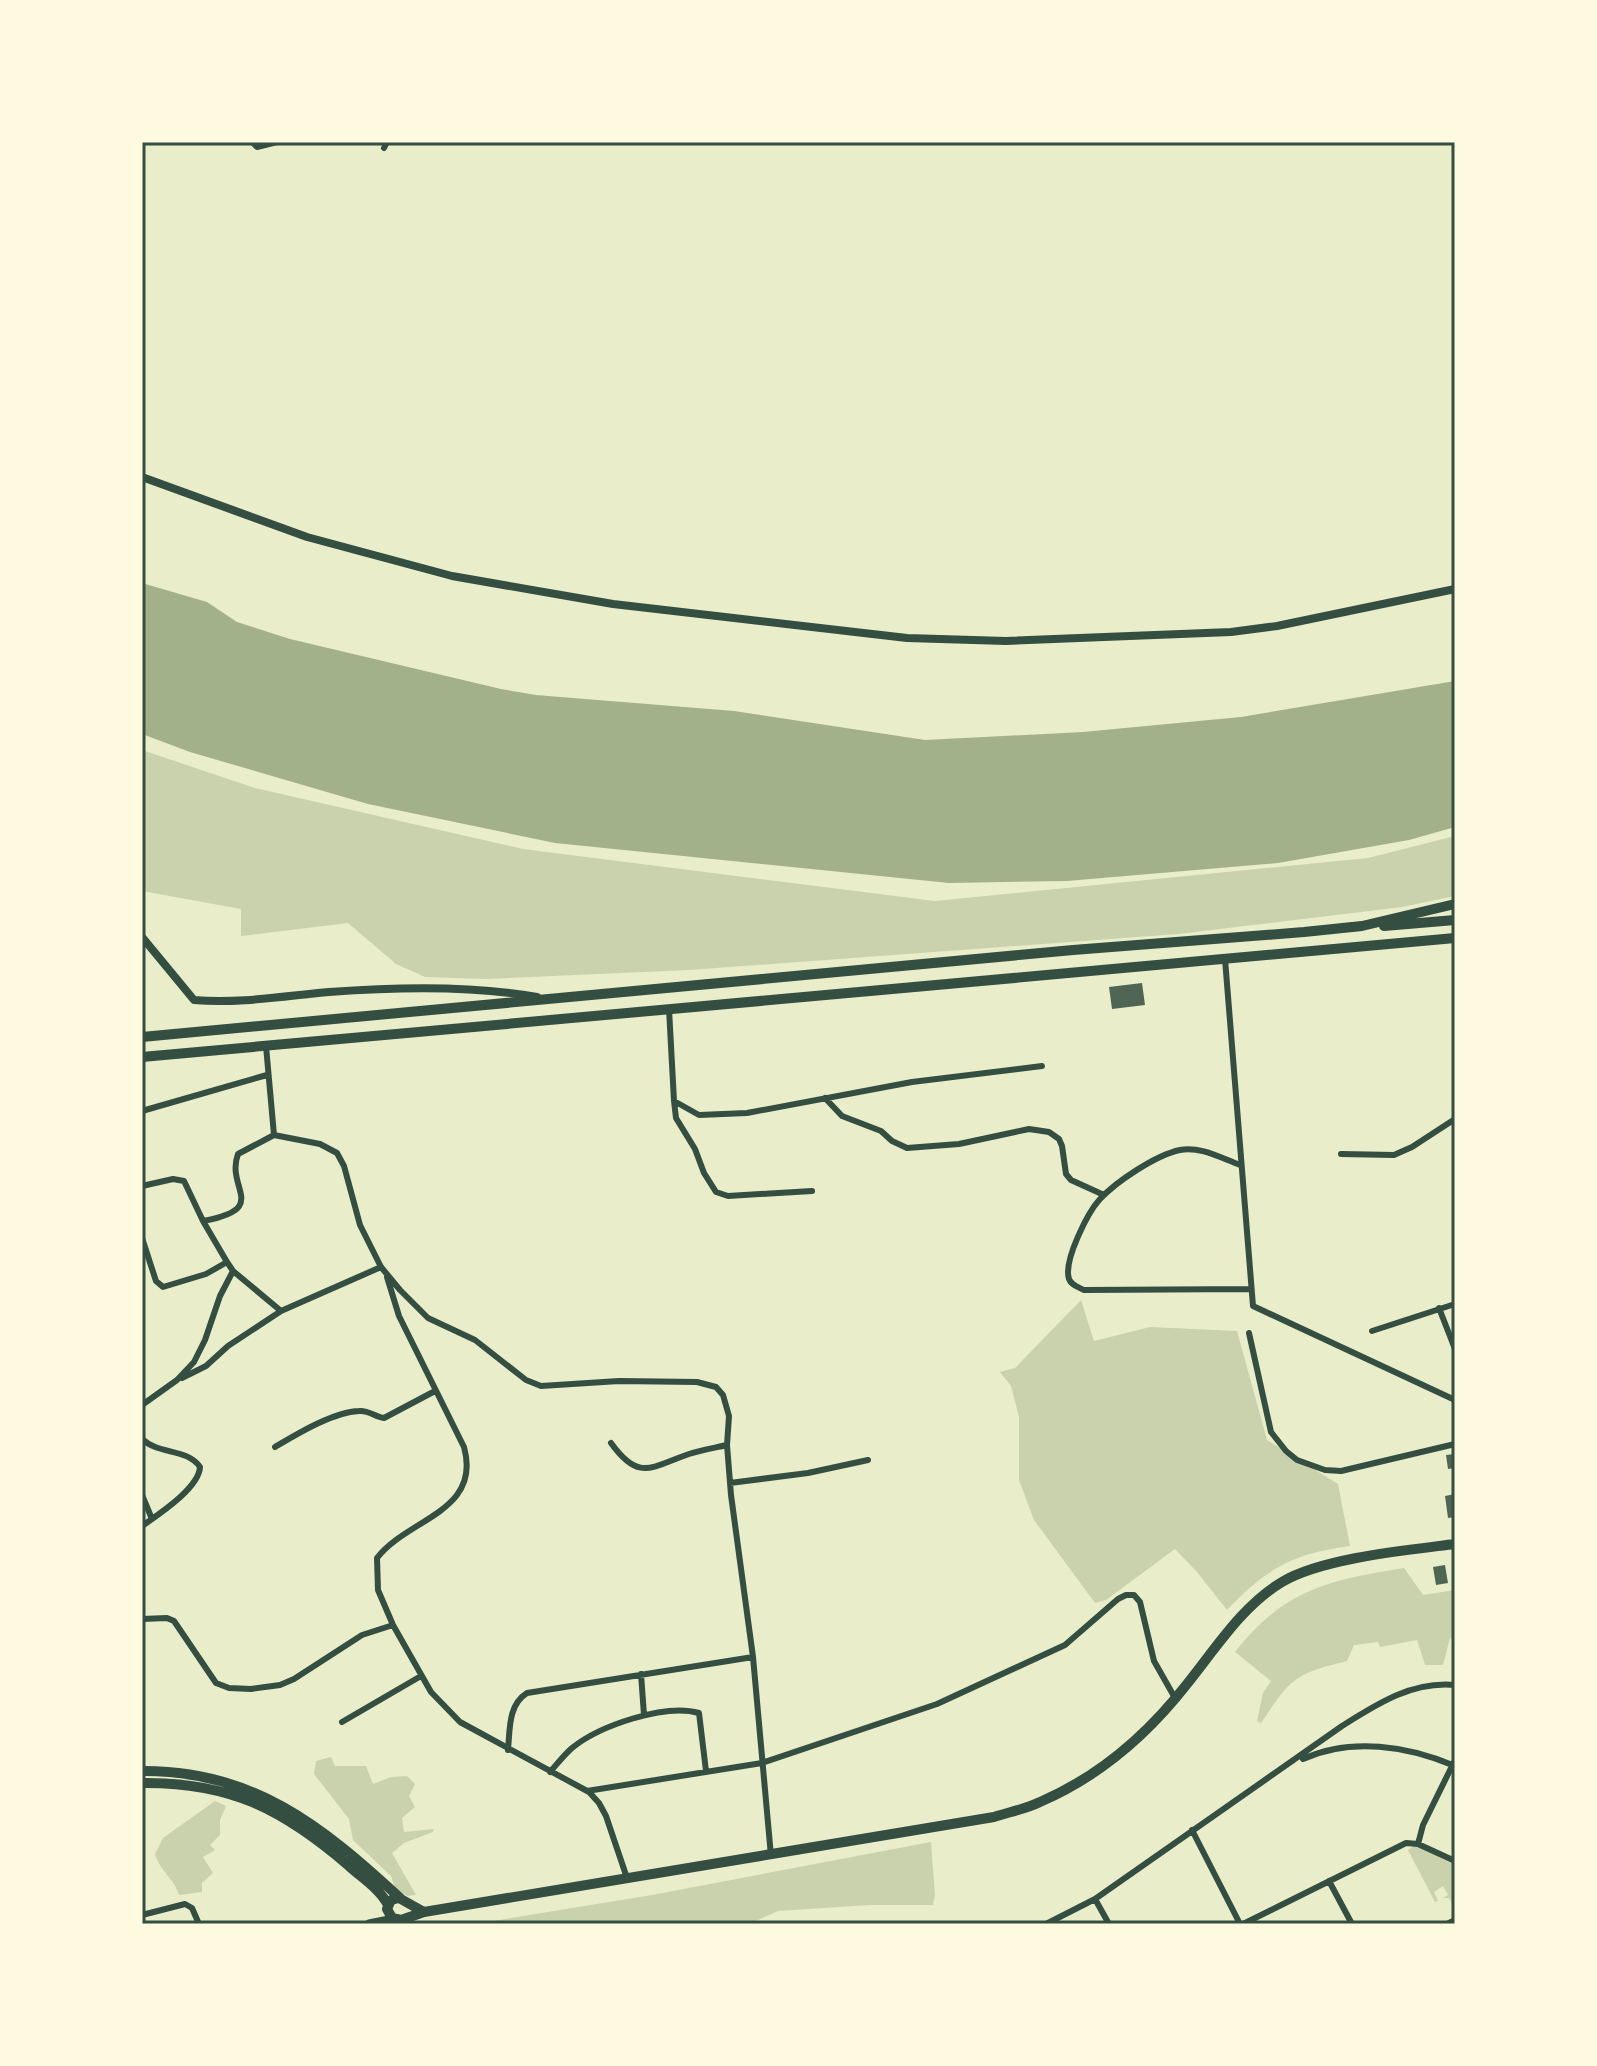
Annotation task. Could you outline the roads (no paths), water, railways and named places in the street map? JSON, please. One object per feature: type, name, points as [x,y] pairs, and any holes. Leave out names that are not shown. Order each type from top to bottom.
[{"type":"main road","points":[[1362,926],[1455,904]]},
{"type":"main road","points":[[142,1037],[1455,920]]},
{"type":"main road","points":[[142,1057],[1455,938]]},
{"type":"main road","points":[[393,1913],[424,1912],[771,1856],[985,1818],[1037,1804],[1093,1774],[1135,1740],[1175,1698],[1238,1619],[1283,1582],[1329,1565],[1404,1550],[1455,1544]]},
{"type":"main road","points":[[142,1771],[166,1770],[205,1776],[239,1785],[263,1796],[324,1833],[403,1900],[424,1912]]},
{"type":"main road","points":[[142,1783],[171,1783],[232,1792],[285,1817],[384,1896],[393,1913]]},
{"type":"main road","points":[[370,1924],[409,1908],[403,1900],[395,1898],[393,1913]]},
{"type":"street","points":[[252,142],[257,147],[277,142]]},
{"type":"street","points":[[142,477],[307,537],[452,576],[613,604],[896,637],[995,641],[1231,632],[1277,626],[1455,589]]},
{"type":"street","points":[[142,937],[194,1000],[240,1000],[384,988],[497,992],[546,999]]},
{"type":"street","points":[[1225,959],[1253,1306],[1455,1400]]},
{"type":"street","points":[[669,1009],[676,1118],[716,1192],[728,1196],[812,1191]]},
{"type":"street","points":[[266,1046],[274,1135]]},
{"type":"street","points":[[674,1101],[699,1115],[747,1113],[912,1082],[1042,1066]]},
{"type":"street","points":[[142,1111],[267,1075]]},
{"type":"street","points":[[825,1098],[842,1116],[881,1131],[907,1148],[959,1144],[1029,1129],[1049,1132],[1059,1139],[1066,1174],[1071,1180],[1104,1195]]},
{"type":"street","points":[[1341,1154],[1394,1155],[1455,1119]]},
{"type":"street","points":[[203,1221],[219,1218],[241,1204],[244,1197],[235,1162],[238,1154],[274,1135],[320,1144],[337,1153],[344,1166],[360,1225],[386,1274],[428,1318],[475,1340],[526,1380],[541,1386],[619,1381],[697,1382],[716,1387],[727,1404],[730,1483],[753,1657],[771,1856]]},
{"type":"street","points":[[1240,1165],[1197,1150],[1180,1150],[1144,1167],[1104,1195],[1090,1211],[1069,1262],[1069,1277],[1084,1290],[1251,1289]]},
{"type":"street","points":[[142,1186],[182,1179],[233,1271],[281,1311]]},
{"type":"street","points":[[142,1238],[156,1281],[163,1287],[206,1274],[227,1262]]},
{"type":"street","points":[[177,1380],[206,1366],[228,1346],[281,1311],[381,1267]]},
{"type":"street","points":[[142,1405],[189,1369],[199,1353],[220,1296],[233,1271]]},
{"type":"street","points":[[386,1274],[399,1316],[469,1463],[462,1488],[449,1505],[396,1539],[377,1558],[378,1590],[421,1676],[445,1709],[460,1722],[508,1750],[587,1791],[599,1803],[627,1879]]},
{"type":"street","points":[[1372,1331],[1455,1304]]},
{"type":"street","points":[[1439,1308],[1455,1349]]},
{"type":"street","points":[[1249,1333],[1271,1432],[1297,1460],[1325,1470],[1341,1471],[1455,1444]]},
{"type":"street","points":[[275,1447],[345,1414],[364,1411],[384,1418],[435,1391]]},
{"type":"street","points":[[142,1439],[152,1447],[186,1455],[200,1467],[200,1474],[191,1486],[142,1526]]},
{"type":"street","points":[[611,1443],[631,1465],[648,1469],[727,1445]]},
{"type":"street","points":[[730,1483],[808,1473],[868,1460]]},
{"type":"street","points":[[142,1495],[152,1519]]},
{"type":"street","points":[[587,1791],[762,1763],[937,1704],[1065,1645],[1126,1595],[1134,1595],[1140,1602],[1154,1661],[1175,1698]]},
{"type":"street","points":[[142,1619],[173,1620],[216,1683],[229,1688],[251,1689],[280,1685],[294,1679],[362,1635],[393,1625]]},
{"type":"street","points":[[508,1750],[512,1710],[527,1693],[753,1657]]},
{"type":"street","points":[[641,1674],[644,1715]]},
{"type":"street","points":[[342,1722],[421,1676]]},
{"type":"street","points":[[1046,1924],[1095,1899],[1342,1726],[1384,1700],[1414,1689],[1455,1685]]},
{"type":"street","points":[[550,1772],[573,1747],[606,1729],[644,1715],[687,1710],[699,1713],[706,1771]]},
{"type":"street","points":[[1289,1765],[1329,1749],[1367,1746],[1410,1751],[1454,1763],[1423,1825],[1418,1844]]},
{"type":"street","points":[[1192,1830],[1242,1924],[1406,1843],[1418,1844],[1455,1861]]},
{"type":"street","points":[[1329,1881],[1352,1924]]},
{"type":"street","points":[[1095,1899],[1109,1924]]},
{"type":"street","points":[[142,1915],[185,1904],[192,1908],[199,1924]]},
{"type":"street","points":[[1447,1924],[1455,1920]]}]
